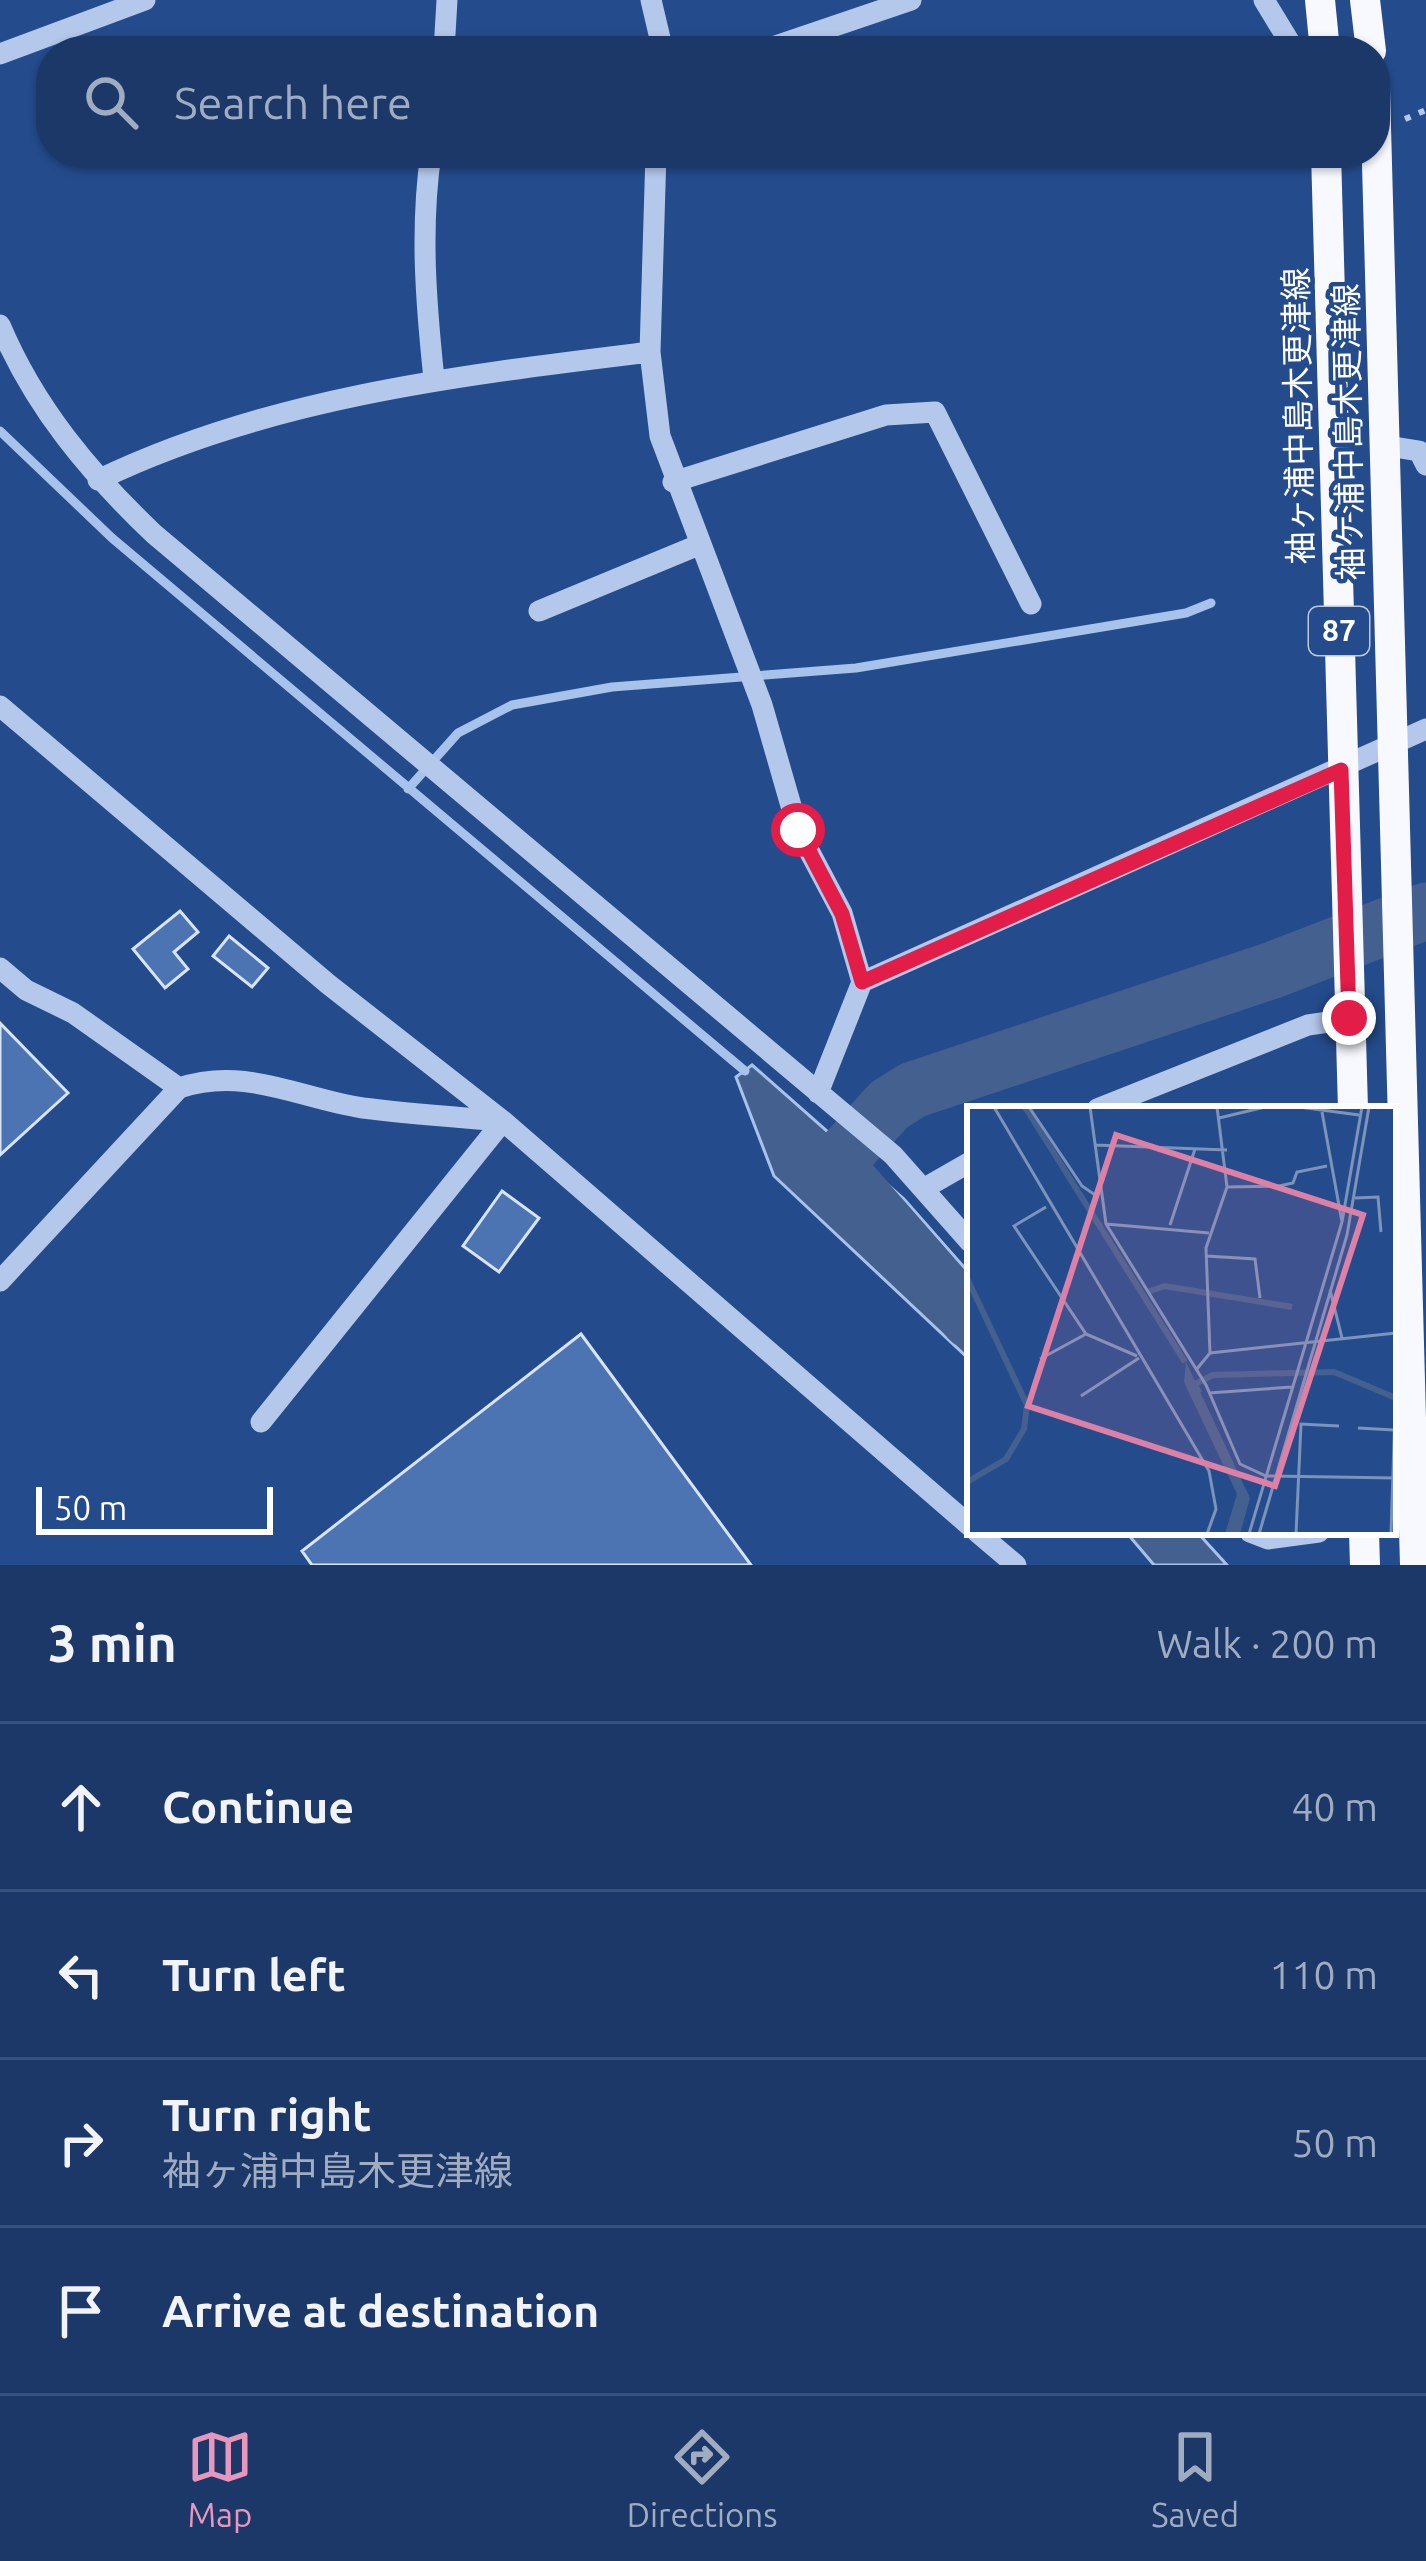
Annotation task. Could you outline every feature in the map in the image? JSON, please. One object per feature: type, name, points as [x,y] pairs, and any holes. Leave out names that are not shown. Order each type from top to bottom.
[{"type":"main road","points":[[1320,0],[1324,36]]},
{"type":"main road","points":[[1365,0],[1369,36]]},
{"type":"main road","name":"袖ヶ浦中島木更津線","points":[[1326,168],[1352,1106]]},
{"type":"main road","name":"袖ケ浦中島木更津線","points":[[1376,168],[1415,1565]]},
{"type":"street","points":[[49,36],[146,0]]},
{"type":"street","points":[[445,36],[447,0]]},
{"type":"street","points":[[651,0],[659,36]]},
{"type":"street","points":[[805,36],[911,0]]},
{"type":"street","points":[[1264,0],[1285,36]]},
{"type":"street","points":[[0,54],[36,41]]},
{"type":"street","points":[[429,168],[425,296],[434,379]]},
{"type":"street","points":[[655,168],[648,255],[650,352],[660,436],[762,705],[798,830],[842,914],[862,982],[818,1093]]},
{"type":"street","points":[[0,325],[6,354],[51,419],[98,480],[154,535],[893,1155],[967,1239]]},
{"type":"street","points":[[98,480],[136,462],[348,395],[434,379],[650,352]]},
{"type":"street","points":[[674,482],[886,416],[934,412],[1031,604]]},
{"type":"street","points":[[1381,445],[1419,451],[1426,465]]},
{"type":"street","points":[[539,611],[701,544]]},
{"type":"street","points":[[0,706],[328,984],[503,1121],[967,1523]]},
{"type":"street","points":[[862,982],[1426,729]]},
{"type":"street","points":[[0,968],[26,990],[73,1013],[179,1088]]},
{"type":"street","points":[[1104,1106],[1308,1025],[1349,1018]]},
{"type":"street","points":[[0,1281],[179,1088],[230,1076],[358,1107],[503,1121]]},
{"type":"street","points":[[261,1422],[503,1121]]},
{"type":"street","points":[[922,1189],[967,1164]]},
{"type":"street","points":[[981,1535],[1016,1565]]},
{"type":"street","points":[[1258,1535],[1268,1539],[1297,1535]]},
{"type":"water","points":[[752,1065],[904,1199],[967,1271],[967,1357],[774,1176],[736,1077]]},
{"type":"water","points":[[1129,1535],[1200,1535],[1227,1565],[1154,1565]]},
{"type":"building","points":[[180,911],[198,932],[174,952],[188,969],[165,988],[133,949]]},
{"type":"building","points":[[229,936],[268,968],[252,987],[213,956]]},
{"type":"building","points":[[0,1023],[68,1093],[0,1155]]},
{"type":"building","points":[[502,1191],[539,1218],[499,1272],[463,1246]]},
{"type":"building","points":[[581,1334],[751,1565],[312,1565],[302,1551]]},
{"type":"waterway","points":[[0,431],[112,538],[745,1071]]},
{"type":"waterway","points":[[408,789],[458,733],[512,705],[612,687],[856,668],[1186,613],[1211,603]]},
{"type":"waterway","points":[[967,1317],[835,1165],[889,1105],[913,1090],[1273,970],[1426,911]]},
{"type":"route","points":[[798,830],[842,914],[862,982],[1341,770],[1349,1018]]}]
